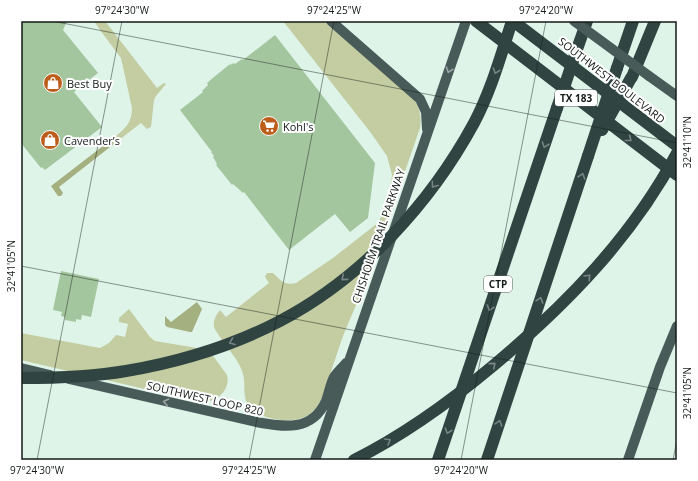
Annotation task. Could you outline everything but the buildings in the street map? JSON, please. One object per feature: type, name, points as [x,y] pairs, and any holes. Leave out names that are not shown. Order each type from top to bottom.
[{"type":"highway","name":"TX 183","points":[[476,21],[677,175]]},
{"type":"highway","name":"SOUTHWEST BOULEVARD","points":[[513,21],[677,146]]},
{"type":"highway","points":[[21,378],[99,375],[155,366],[184,359],[258,332],[300,310],[336,284],[387,241],[434,186],[449,164],[474,122],[496,71],[513,21]]},
{"type":"highway","points":[[518,21],[537,39]]},
{"type":"highway","name":"CTP","points":[[438,460],[587,21]]},
{"type":"highway","points":[[487,460],[633,21]]},
{"type":"highway","points":[[588,156],[631,78],[655,21]]},
{"type":"highway","points":[[354,460],[392,438],[447,402],[474,382],[540,325],[574,292],[618,242],[654,192],[677,153]]},
{"type":"main road","points":[[331,21],[420,99],[426,112],[427,134]]},
{"type":"main road","name":"CHISHOLM TRAIL PARKWAY","points":[[315,460],[466,21]]},
{"type":"main road","name":"SOUTHWEST BOULEVARD","points":[[574,21],[677,96]]},
{"type":"main road","points":[[628,460],[660,367],[677,326]]},
{"type":"main road","name":"SOUTHWEST LOOP 820","points":[[21,368],[256,422],[285,426],[298,426],[310,421],[319,413],[326,402],[334,377],[350,358]]},
{"type":"green space","points":[[94,21],[105,21],[157,88],[164,83],[166,84],[154,100],[151,127],[147,129],[141,123],[119,140],[116,136],[130,121],[132,108],[121,58]]},
{"type":"green space","points":[[283,21],[323,21],[410,94],[418,106],[421,119],[420,128],[372,267],[343,336],[321,401],[317,408],[311,413],[299,419],[292,420],[278,420],[270,418],[261,415],[249,407],[245,398],[242,371],[215,329],[215,318],[220,310],[226,317],[269,283],[265,277],[267,273],[273,273],[280,280],[286,283],[296,283],[333,258],[379,222],[389,194],[392,175],[387,156],[371,133]]},
{"type":"green space","points":[[116,136],[119,140],[59,187],[63,193],[61,196],[58,196],[51,186]]},
{"type":"green space","points":[[197,302],[202,309],[192,332],[167,327],[165,325],[165,316],[171,322]]},
{"type":"green space","points":[[129,309],[150,337],[155,341],[203,349],[214,357],[227,375],[227,386],[221,395],[206,402],[200,402],[21,360],[21,333],[100,348],[109,343],[116,335],[125,337],[128,324],[119,322],[119,318]]},
{"type":"place","name":"Best Buy","points":[[53,83]]},
{"type":"place","name":"Kohl's","points":[[269,126]]},
{"type":"place","name":"Cavender’s","points":[[50,140]]}]
